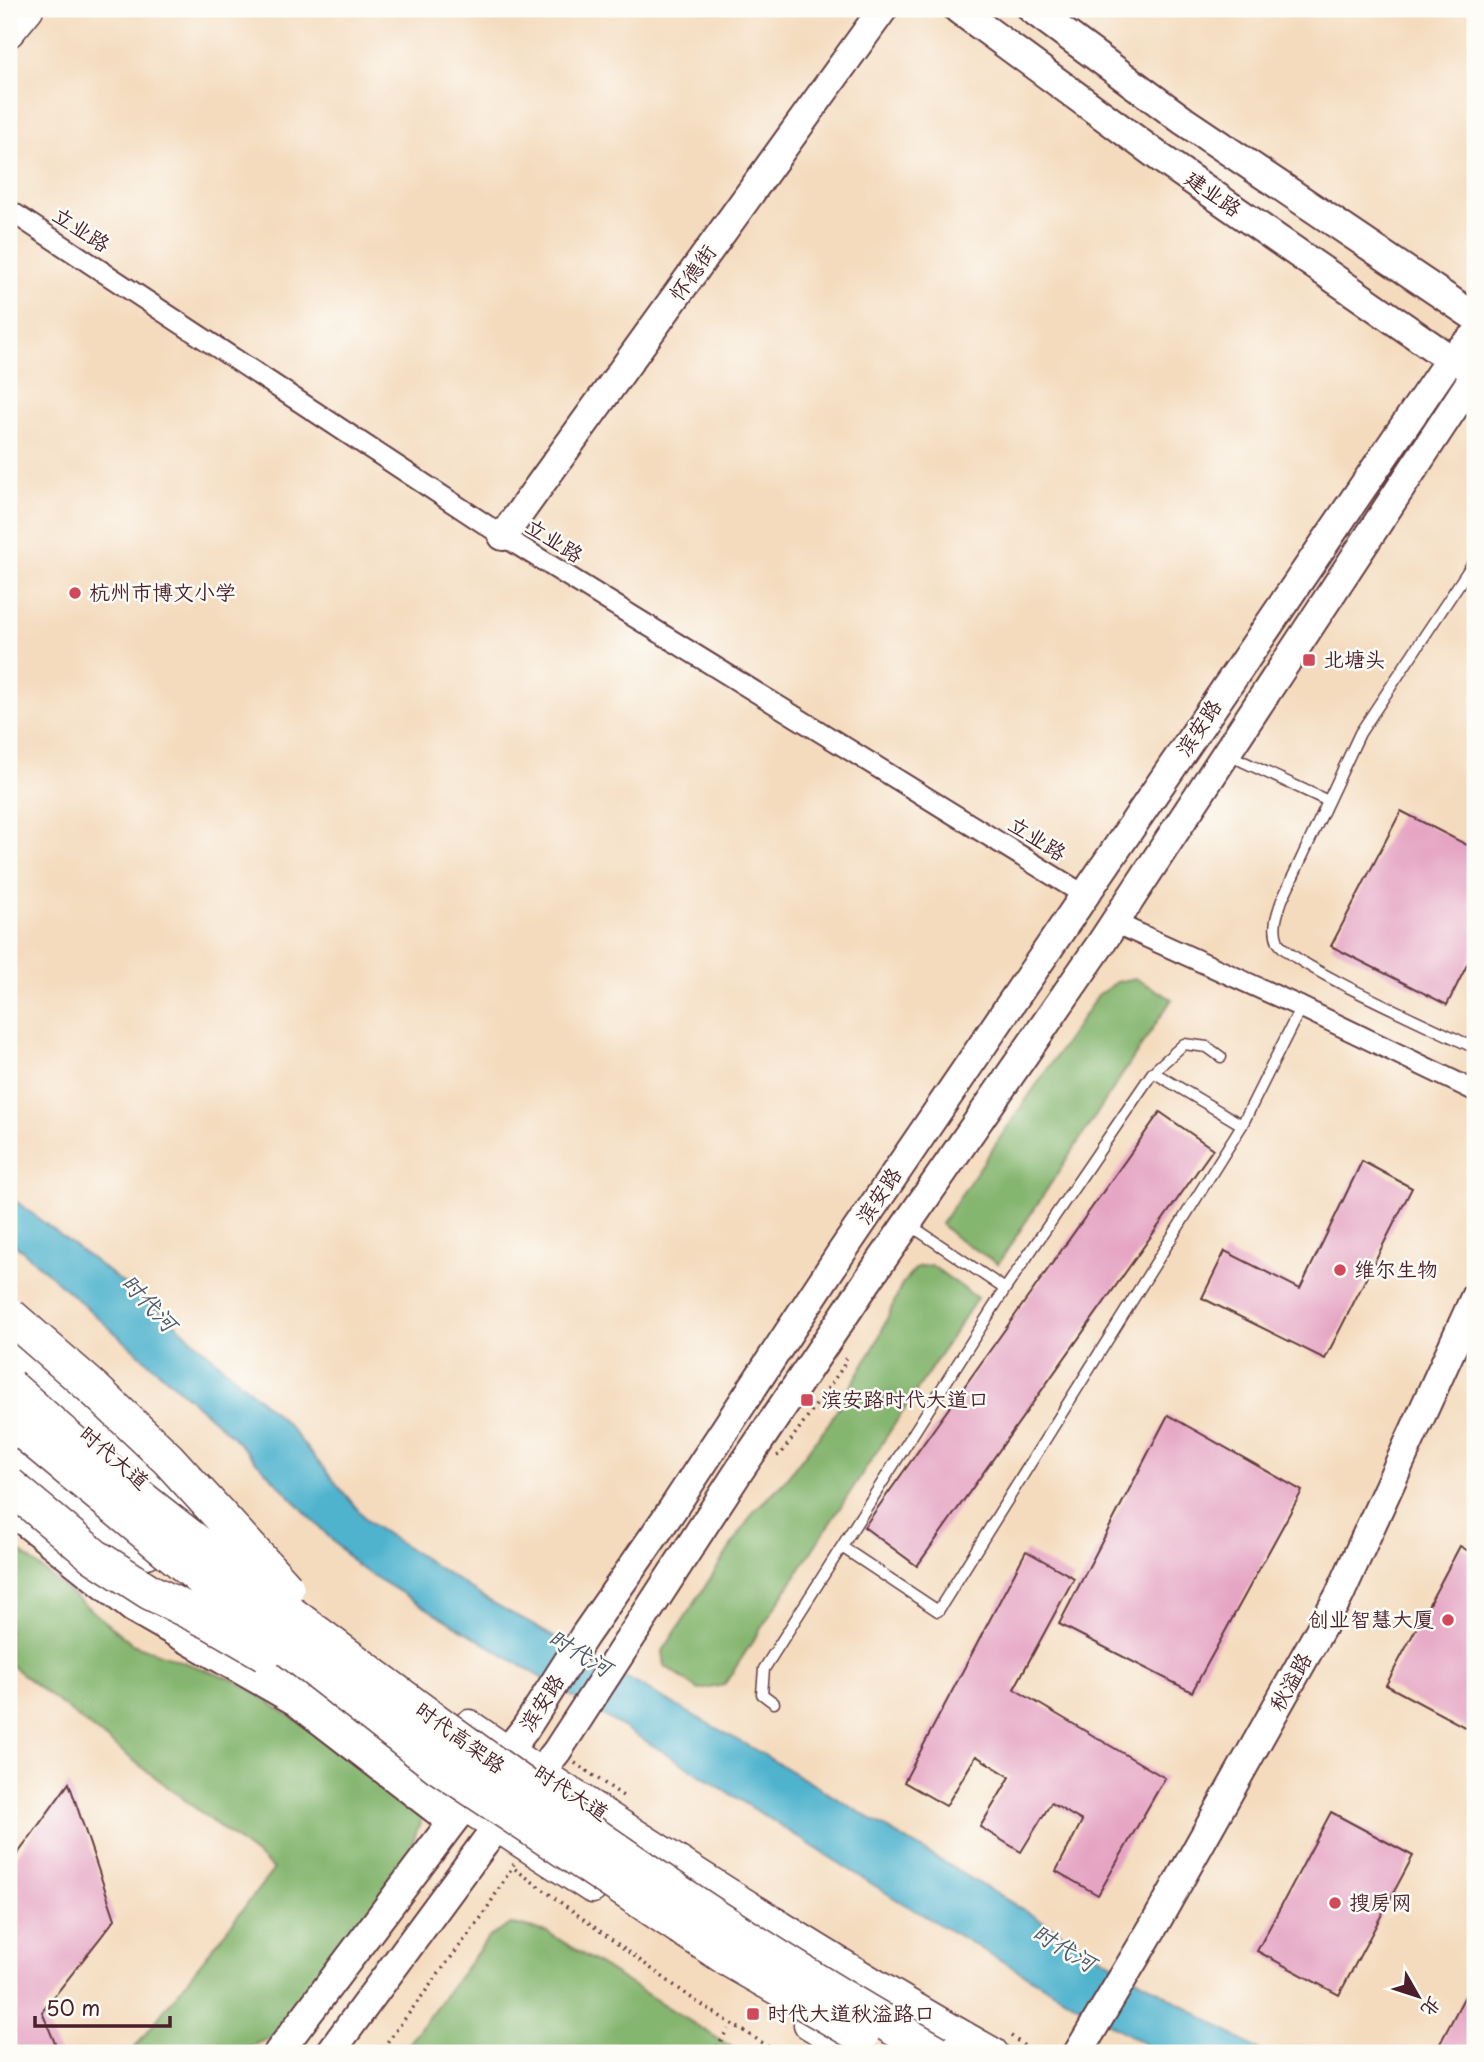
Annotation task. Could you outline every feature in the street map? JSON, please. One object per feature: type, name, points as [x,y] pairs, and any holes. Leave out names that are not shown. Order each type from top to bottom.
[{"type":"highway","points":[[9,1315],[94,1389],[168,1459],[386,1704]]},
{"type":"highway","points":[[9,1346],[127,1448]]},
{"type":"highway","name":"时代高架路","points":[[9,1386],[98,1464],[274,1602],[386,1704],[438,1766],[727,1958],[894,2053]]},
{"type":"highway","name":"时代高架路","points":[[9,1420],[176,1559],[386,1704],[561,1812],[739,1931],[888,2025],[938,2053]]},
{"type":"highway","points":[[9,1453],[60,1496]]},
{"type":"highway","points":[[9,1485],[94,1556],[150,1592],[386,1704]]},
{"type":"main road","points":[[9,32],[27,9]]},
{"type":"main road","name":"怀德街","points":[[503,537],[883,9]]},
{"type":"main road","name":"建业路","points":[[958,9],[1162,159],[1467,368]]},
{"type":"main road","points":[[1032,9],[1184,121],[1475,317]]},
{"type":"main road","name":"滨安路","points":[[330,2053],[548,1762],[745,1463],[1226,754],[1467,368],[1475,335]]},
{"type":"main road","name":"滨安路","points":[[278,2053],[458,1814],[509,1752],[841,1253],[1086,896],[1467,368]]},
{"type":"main road","name":"秋溢路","points":[[1081,2049],[1156,1922],[1339,1596],[1475,1297]]},
{"type":"main road","name":"时代大道","points":[[9,1367],[251,1572],[509,1752],[548,1762],[893,1997],[1000,2043]]},
{"type":"main road","points":[[9,1437],[458,1814]]},
{"type":"main road","points":[[127,1448],[153,1473],[185,1518]]},
{"type":"main road","points":[[60,1496],[100,1529],[147,1553]]},
{"type":"main road","points":[[9,1508],[133,1608],[294,1700],[517,1855],[857,2053]]},
{"type":"main road","points":[[200,1597],[271,1687]]},
{"type":"street","name":"立业路","points":[[9,210],[503,537],[1086,896]]},
{"type":"street","points":[[1113,922],[1301,1007],[1475,1091]]},
{"type":"lane","points":[[1475,560],[1360,733],[1282,900],[1275,927],[1279,943],[1290,954],[1315,970],[1475,1048]]},
{"type":"lane","points":[[1226,754],[1328,801]]},
{"type":"lane","points":[[842,1547],[939,1611],[1242,1125],[1301,1007]]},
{"type":"lane","points":[[774,1703],[762,1694],[764,1669],[1005,1289],[1153,1072],[1184,1044],[1207,1047],[1221,1057]]},
{"type":"lane","points":[[1153,1072],[1242,1125]]},
{"type":"lane","points":[[907,1223],[1005,1289]]},
{"type":"path","points":[[548,1762],[624,1797]]},
{"type":"path","points":[[490,1836],[697,2002],[779,2053]]},
{"type":"path","points":[[379,2053],[483,1915],[517,1855]]},
{"type":"path","points":[[713,2053],[728,2029]]},
{"type":"path","points":[[1000,2043],[1034,2053]]},
{"type":"green space","points":[[1135,978],[1172,999],[998,1264],[954,1236],[941,1224],[1098,995],[1117,982]]},
{"type":"green space","points":[[931,1265],[977,1298],[724,1685],[699,1690],[665,1666],[663,1651],[755,1510],[781,1485],[829,1423],[877,1342],[902,1284],[917,1267]]},
{"type":"green space","points":[[9,1542],[132,1644],[237,1681],[426,1806],[406,1860],[280,2033],[236,2053],[131,2053],[274,1869],[9,1664]]},
{"type":"green space","points":[[511,1924],[547,1932],[741,2053],[401,2053],[489,1937]]},
{"type":"water","name":"时代河","points":[[9,1196],[170,1319],[286,1423],[368,1522],[488,1600],[759,1752],[1263,2053],[1160,2053],[899,1901],[672,1757],[357,1566],[232,1436],[9,1239]]},
{"type":"building","points":[[1401,811],[1475,849],[1475,949],[1447,1005],[1331,946]]},
{"type":"building","points":[[1160,1112],[1213,1149],[917,1566],[864,1527]]},
{"type":"building","name":"维尔生物","points":[[1362,1161],[1412,1188],[1325,1359],[1202,1298],[1225,1251],[1300,1289]]},
{"type":"building","points":[[1168,1415],[1302,1491],[1192,1692],[1059,1624]]},
{"type":"building","name":"创业智慧大厦","points":[[1460,1546],[1475,1555],[1475,1715],[1468,1729],[1386,1685]]},
{"type":"building","points":[[1026,1551],[1074,1578],[1014,1689],[1165,1778],[1098,1895],[1056,1871],[1082,1821],[1051,1803],[1021,1852],[980,1827],[1010,1777],[976,1756],[946,1806],[904,1782]]},
{"type":"building","points":[[69,1783],[115,1919],[42,2012],[59,2053],[9,2053],[9,1866]]},
{"type":"building","name":"搜房网","points":[[1331,1812],[1413,1856],[1339,1995],[1257,1951]]},
{"type":"building","points":[[1475,1977],[1475,2053],[1440,2053],[1436,2051]]},
{"type":"place","name":"杭州市博文小学","points":[[75,593]]},
{"type":"place","name":"北塘头","points":[[1309,660]]},
{"type":"place","name":"维尔生物","points":[[1340,1270]]},
{"type":"place","name":"滨安路时代大道口","points":[[807,1400]]},
{"type":"place","name":"创业智慧大厦","points":[[1448,1620]]},
{"type":"place","name":"搜房网","points":[[1335,1903]]},
{"type":"place","name":"时代大道秋溢路口","points":[[753,2014]]}]
